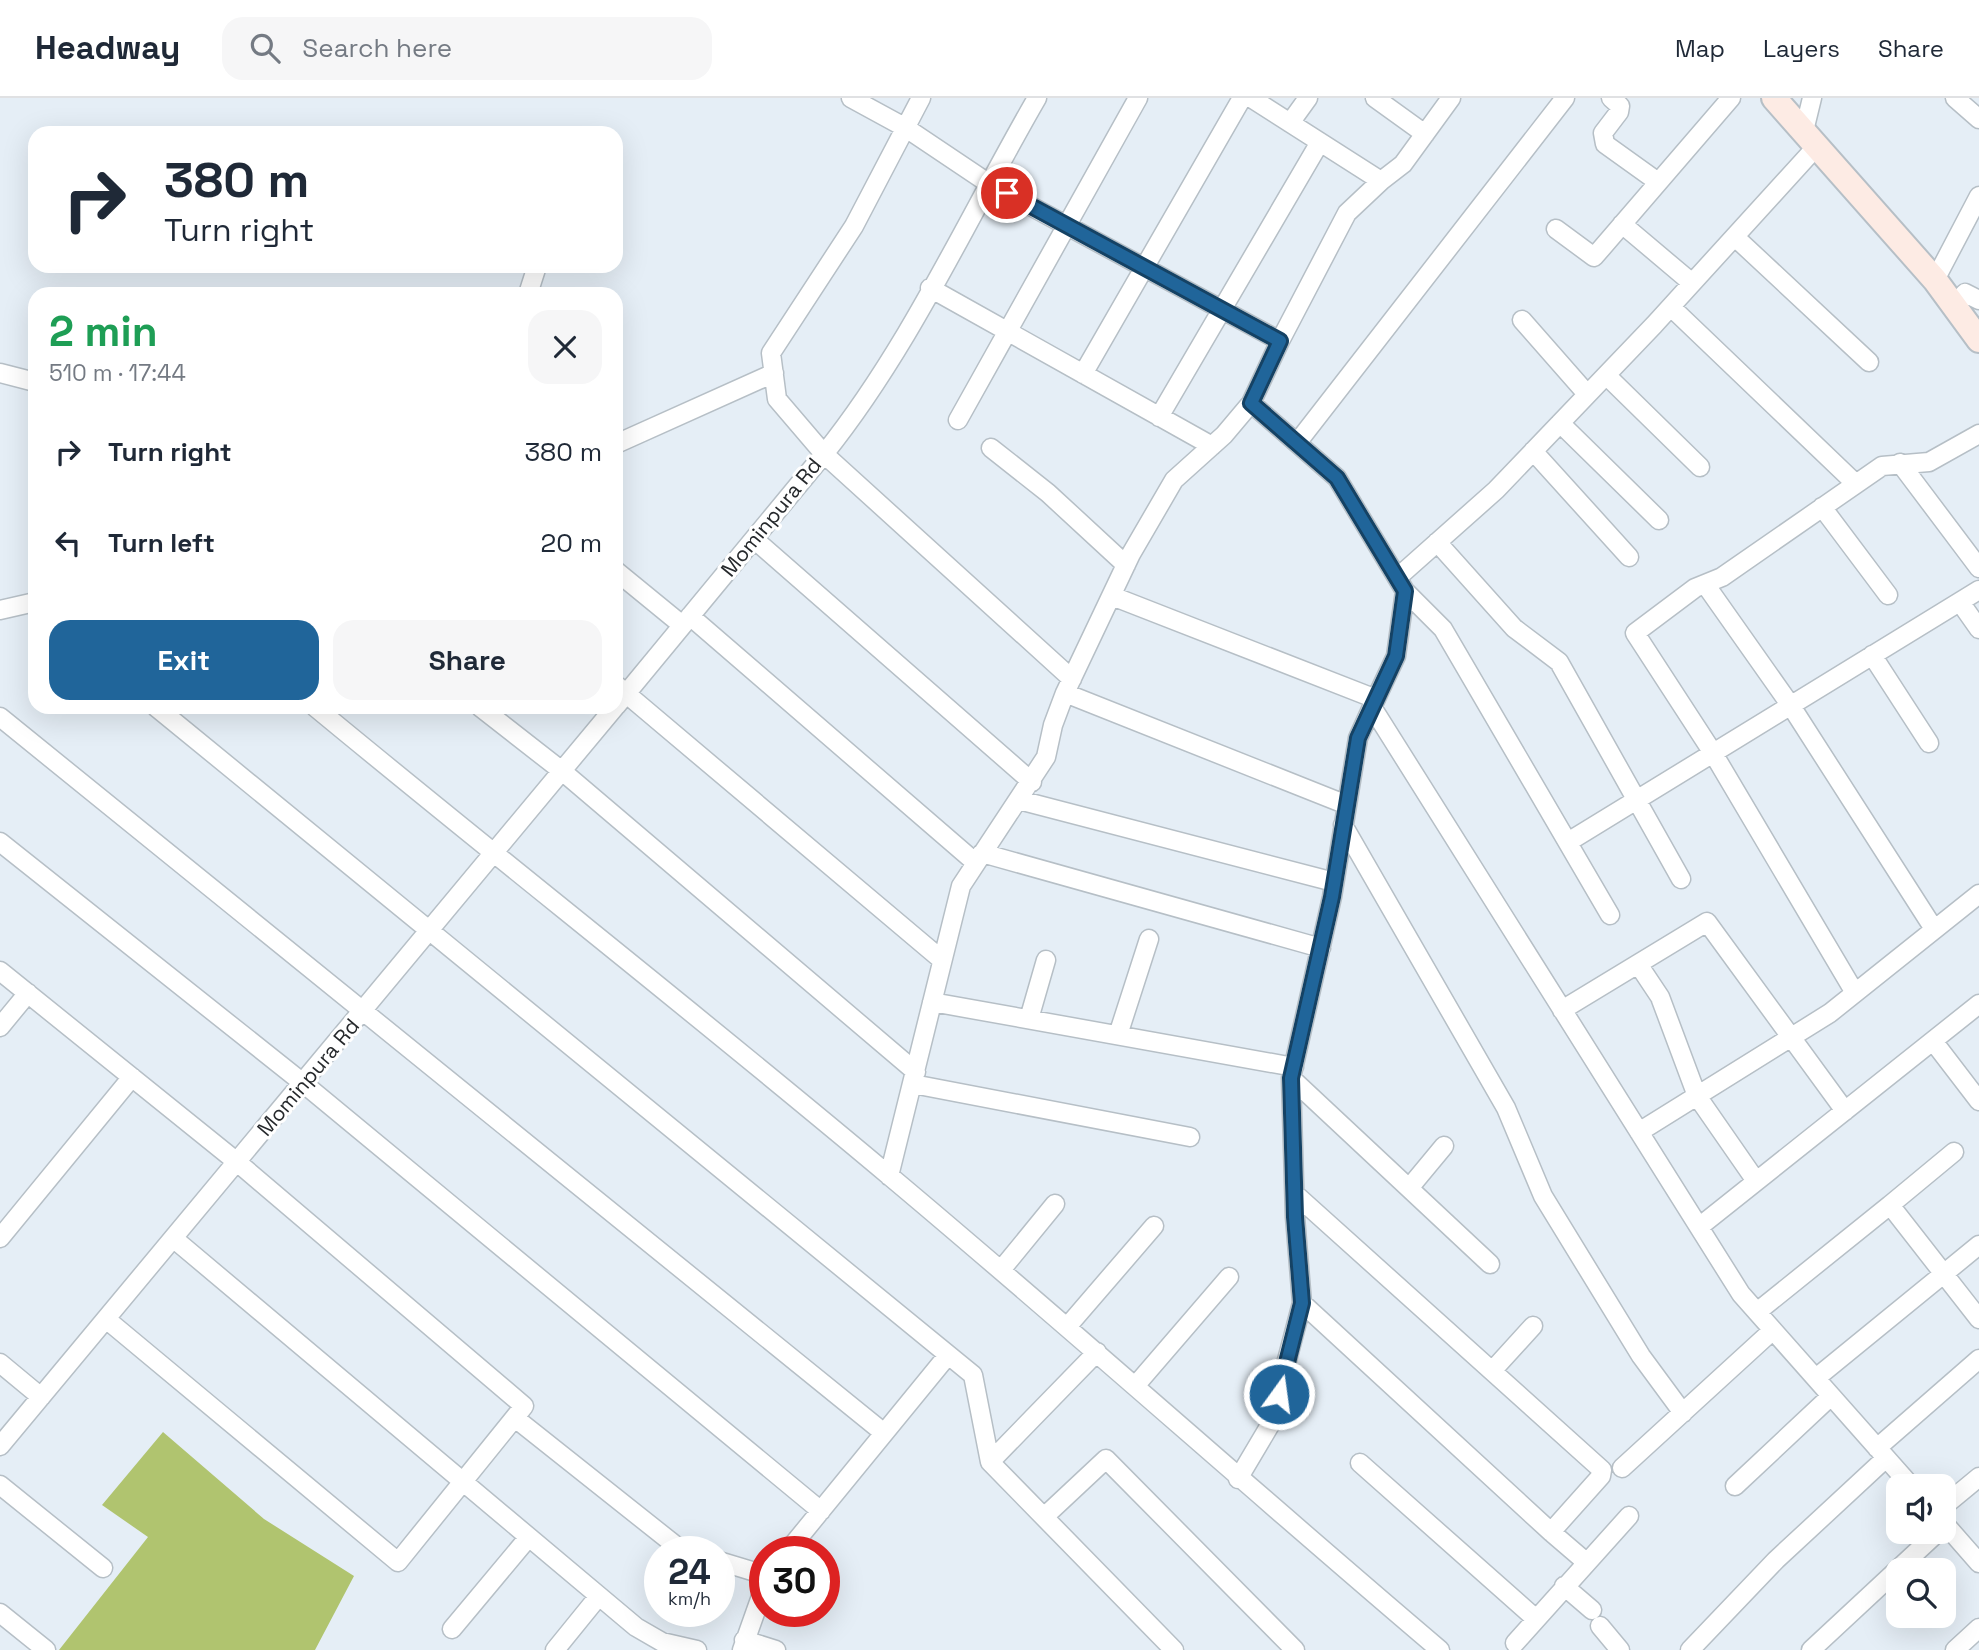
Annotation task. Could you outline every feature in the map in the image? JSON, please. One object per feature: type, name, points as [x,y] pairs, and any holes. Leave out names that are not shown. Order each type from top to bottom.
[{"type":"street","points":[[851,98],[906,128],[988,183],[1280,341]]},
{"type":"street","name":"Mominpura Rd","points":[[623,692],[686,621],[824,454],[776,399],[771,353],[854,226],[921,98]]},
{"type":"street","points":[[1037,98],[889,364],[857,413],[824,454],[1069,686],[1347,805]]},
{"type":"street","points":[[958,420],[1138,98]]},
{"type":"street","points":[[1083,374],[1242,98]]},
{"type":"street","points":[[1251,98],[1381,181]]},
{"type":"street","points":[[1290,123],[1308,98]]},
{"type":"street","points":[[1375,98],[1425,134]]},
{"type":"street","points":[[890,1176],[961,886],[1046,757],[1053,725],[1069,686],[1126,565],[1174,480],[1212,446],[1251,403],[1347,213],[1381,181],[1404,164],[1451,98]]},
{"type":"street","points":[[1297,443],[1565,98]]},
{"type":"street","points":[[1611,98],[1620,106],[1619,112],[1603,133],[1605,144],[1658,183]]},
{"type":"street","points":[[1556,229],[1594,257],[1731,98]]},
{"type":"street","points":[[1774,98],[1935,279],[1979,340]]},
{"type":"street","points":[[1238,1479],[1270,1425],[1302,1303],[1294,1195],[1292,1072],[1321,948],[1358,738],[1396,656],[1401,584],[1437,542],[1533,451],[1735,237],[1810,139],[1812,98]]},
{"type":"street","points":[[1955,98],[1979,119]]},
{"type":"street","points":[[1159,417],[1320,142]]},
{"type":"street","points":[[1935,279],[1978,201]]},
{"type":"street","points":[[1622,224],[1692,283]]},
{"type":"street","points":[[1735,237],[1869,362]]},
{"type":"street","points":[[930,289],[1212,446]]},
{"type":"street","points":[[1954,305],[1965,293],[1979,300]]},
{"type":"street","points":[[1671,307],[1856,484]]},
{"type":"street","points":[[1522,320],[1587,394]]},
{"type":"street","points":[[0,373],[28,380]]},
{"type":"street","points":[[623,441],[774,373]]},
{"type":"street","points":[[1606,375],[1700,467]]},
{"type":"street","points":[[1251,403],[1337,478],[1401,584],[1443,629],[1610,915]]},
{"type":"street","points":[[1560,423],[1659,520]]},
{"type":"street","points":[[1855,993],[1713,753],[1635,633],[1695,588],[1722,577],[1882,466],[1900,463],[1913,466],[1929,462],[1979,434]]},
{"type":"street","points":[[992,448],[1048,493],[1126,565]]},
{"type":"street","points":[[1533,451],[1629,557]]},
{"type":"street","points":[[1900,463],[1979,568]]},
{"type":"street","points":[[1822,507],[1888,595]]},
{"type":"street","points":[[754,539],[1032,782]]},
{"type":"street","points":[[1437,542],[1514,628],[1559,663],[1682,879]]},
{"type":"street","points":[[623,576],[686,621],[979,858],[1321,948]]},
{"type":"street","points":[[1705,584],[1791,706],[1934,929]]},
{"type":"street","points":[[1568,842],[1979,590]]},
{"type":"street","points":[[1112,596],[1374,703],[1562,1010],[1741,1294],[1900,1474]]},
{"type":"street","points":[[1960,602],[1979,629]]},
{"type":"street","points":[[0,610],[28,604]]},
{"type":"street","points":[[1872,655],[1929,743]]},
{"type":"street","points":[[623,702],[942,960]]},
{"type":"street","points":[[165,714],[973,1375],[990,1462],[1174,1650]]},
{"type":"street","points":[[323,714],[890,1176],[1136,1385],[1238,1479],[1440,1650]]},
{"type":"street","points":[[489,714],[562,771],[915,1078],[1189,1137]]},
{"type":"street","name":"Mominpura Rd","points":[[0,1446],[562,771],[606,714]]},
{"type":"street","points":[[0,717],[884,1433]]},
{"type":"street","points":[[1019,800],[1334,882]]},
{"type":"street","points":[[1343,825],[1506,1108],[1543,1196],[1641,1356],[1683,1413]]},
{"type":"street","points":[[0,842],[303,1083],[821,1511]]},
{"type":"street","points":[[1639,1132],[1792,1037],[1855,993],[1979,894]]},
{"type":"street","points":[[1562,1010],[1707,922],[1845,1111]]},
{"type":"street","points":[[1118,1035],[1149,939]]},
{"type":"street","points":[[1030,1019],[1046,960]]},
{"type":"street","points":[[1638,964],[1660,997],[1697,1096],[1756,1181]]},
{"type":"street","points":[[0,971],[237,1162],[522,1401],[524,1406],[398,1562],[106,1319]]},
{"type":"street","points":[[0,1027],[28,993]]},
{"type":"street","points":[[932,1002],[1118,1035],[1292,1072],[1490,1264]]},
{"type":"street","points":[[1699,1227],[1979,1004]]},
{"type":"street","points":[[1933,1041],[1979,1101]]},
{"type":"street","points":[[0,1238],[132,1077]]},
{"type":"street","points":[[1410,1187],[1444,1146]]},
{"type":"street","points":[[1757,1312],[1954,1152]]},
{"type":"street","points":[[1294,1195],[1602,1470],[1601,1476],[1551,1532]]},
{"type":"street","points":[[1001,1270],[1055,1204]]},
{"type":"street","points":[[1890,1205],[1979,1319]]},
{"type":"street","points":[[1067,1327],[1154,1226]]},
{"type":"street","points":[[173,1238],[653,1644],[697,1650]]},
{"type":"street","points":[[1816,1378],[1979,1245]]},
{"type":"street","points":[[1136,1385],[1229,1277]]},
{"type":"street","points":[[1302,1303],[1586,1562]]},
{"type":"street","points":[[1492,1371],[1533,1326]]},
{"type":"street","points":[[1622,1468],[1773,1330]]},
{"type":"street","points":[[990,1462],[1097,1352]]},
{"type":"street","points":[[800,1536],[948,1355]]},
{"type":"street","points":[[1690,1650],[1882,1453],[1979,1359]]},
{"type":"street","points":[[0,1363],[41,1397]]},
{"type":"street","points":[[1735,1486],[1832,1396]]},
{"type":"street","points":[[515,1418],[664,1536]]},
{"type":"street","points":[[1044,1517],[1105,1459],[1295,1650]]},
{"type":"street","points":[[1360,1463],[1536,1619]]},
{"type":"street","points":[[1956,1496],[1979,1477]]},
{"type":"street","points":[[0,1485],[103,1568]]},
{"type":"street","points":[[1515,1643],[1629,1516]]},
{"type":"street","points":[[452,1629],[528,1538]]},
{"type":"street","points":[[1956,1539],[1979,1563]]},
{"type":"street","points":[[1811,1650],[1924,1544]]},
{"type":"street","points":[[1564,1586],[1596,1618],[1620,1650]]},
{"type":"street","points":[[555,1650],[598,1597]]},
{"type":"street","points":[[0,1613],[46,1650]]},
{"type":"street","points":[[750,1627],[743,1645],[776,1650]]},
{"type":"street","points":[[1955,1650],[1979,1628]]},
{"type":"green space","points":[[163,1432],[264,1519],[354,1576],[315,1650],[59,1650],[148,1537],[102,1505]]},
{"type":"route","points":[[1007,193],[1280,341],[1251,403],[1337,478],[1405,591],[1396,656],[1358,738],[1332,897],[1291,1078],[1295,1217],[1302,1303],[1279,1394]]}]
